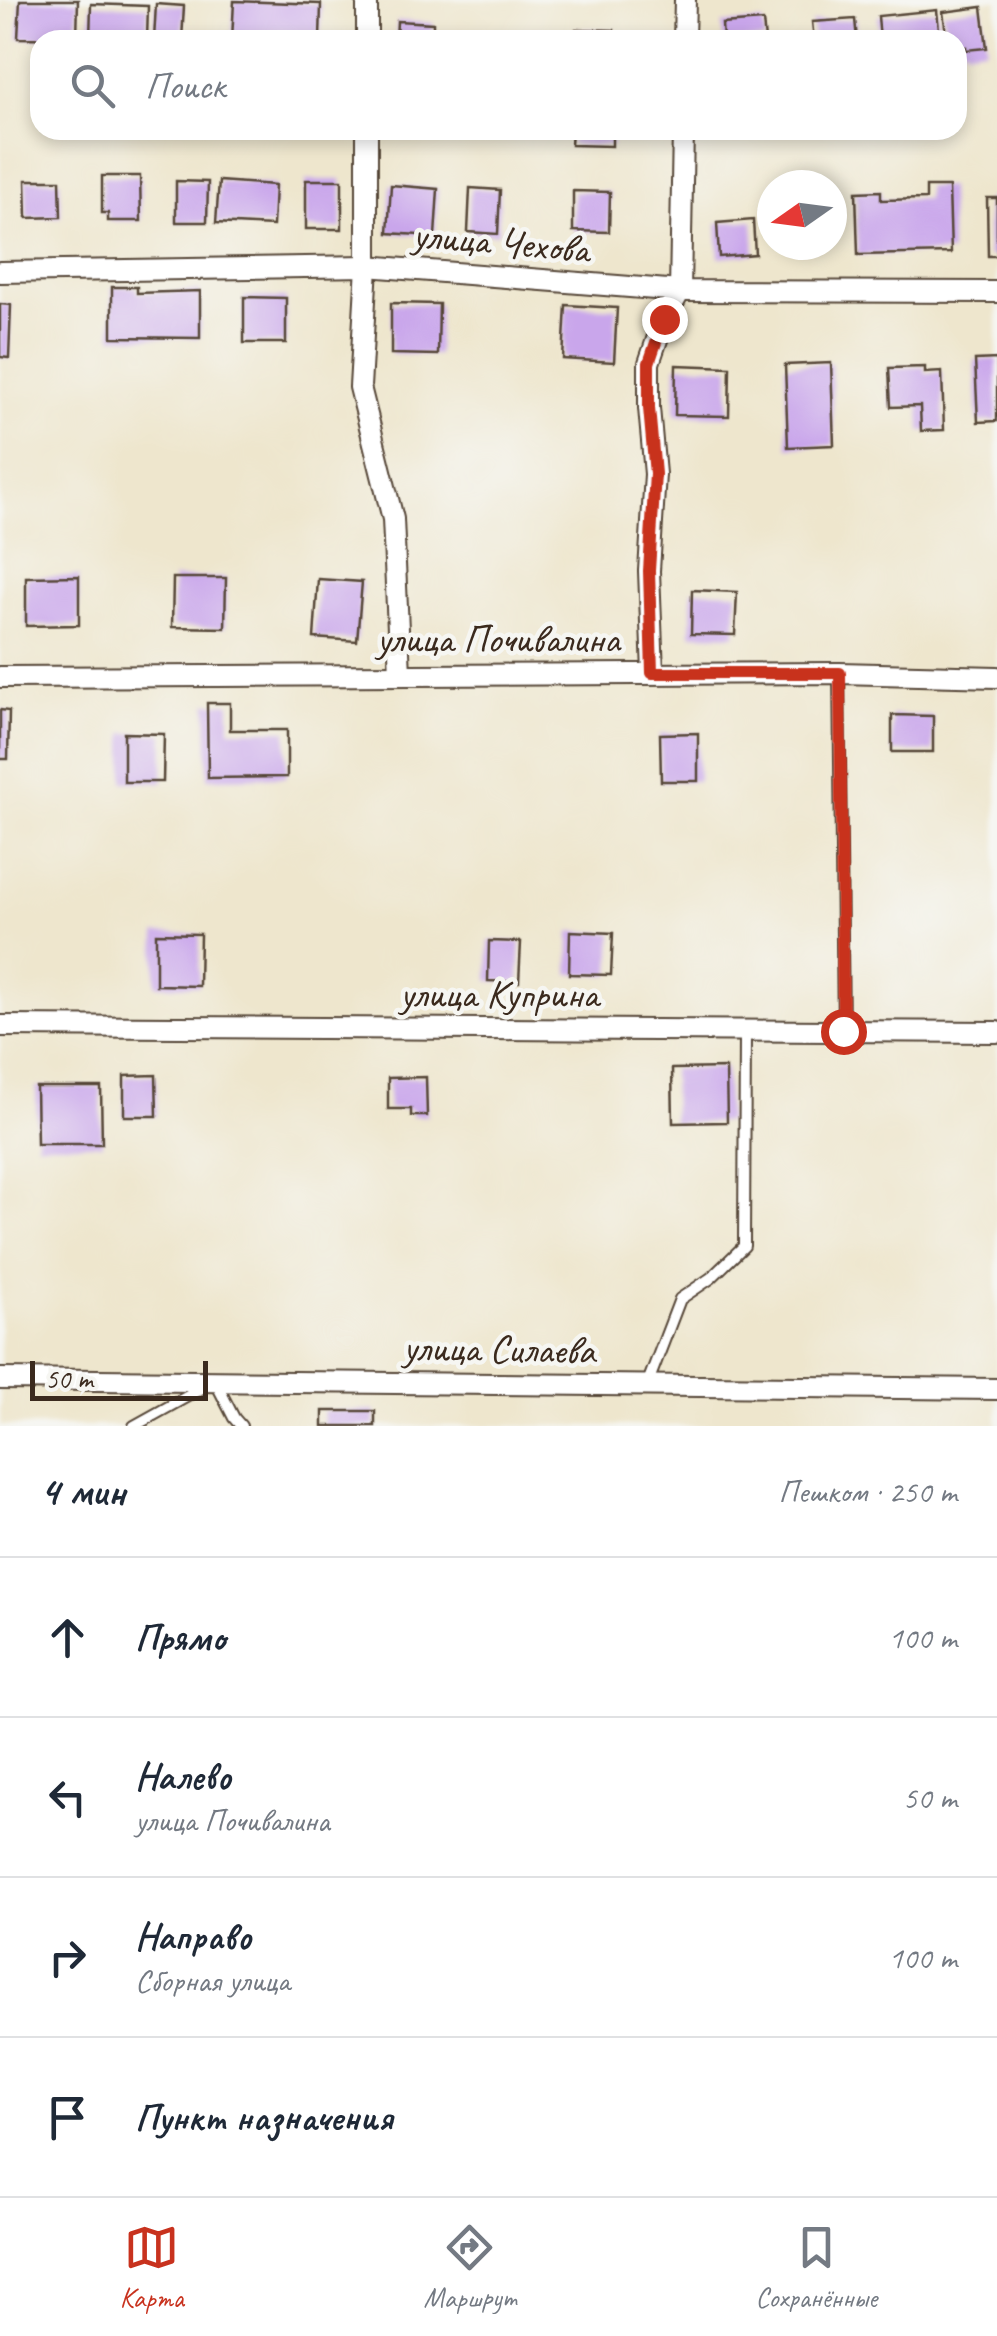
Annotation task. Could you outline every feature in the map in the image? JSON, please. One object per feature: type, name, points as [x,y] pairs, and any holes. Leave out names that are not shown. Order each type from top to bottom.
[{"type":"street","points":[[367,0],[367,30]]},
{"type":"street","points":[[684,30],[685,0]]},
{"type":"street","points":[[367,140],[367,266],[360,387],[393,519],[400,674]]},
{"type":"street","points":[[652,673],[649,571],[655,474],[649,363],[664,319],[680,291],[682,140]]},
{"type":"street","name":"улица Чехова","points":[[0,272],[367,266],[680,291],[997,292]]},
{"type":"street","name":"улица Почивалина","points":[[0,677],[652,673],[997,676]]},
{"type":"street","name":"улица Куприна","points":[[0,1026],[997,1032]]},
{"type":"street","name":"улица Силаева","points":[[0,1379],[997,1389]]},
{"type":"lane","points":[[840,673],[843,1031]]},
{"type":"lane","points":[[646,1386],[680,1300],[711,1278],[744,1246],[746,1030]]},
{"type":"lane","points":[[134,1426],[216,1381],[242,1426]]},
{"type":"building","points":[[20,0],[78,0],[77,30],[30,30],[30,38],[18,38]]},
{"type":"building","points":[[234,1],[321,4],[320,30],[233,30]]},
{"type":"building","points":[[91,4],[148,6],[147,30],[90,30]]},
{"type":"building","points":[[156,4],[184,6],[183,30],[155,30]]},
{"type":"building","points":[[982,7],[987,48],[967,50],[967,30],[946,30],[943,12]]},
{"type":"building","points":[[937,10],[939,30],[879,30],[878,16]]},
{"type":"building","points":[[855,19],[856,30],[813,30],[812,22]]},
{"type":"building","points":[[397,21],[433,23],[433,30],[397,30]]},
{"type":"building","points":[[763,21],[764,30],[722,30],[722,24]]},
{"type":"building","points":[[571,140],[612,140],[612,146],[571,145]]},
{"type":"building","points":[[102,176],[140,176],[141,221],[108,221],[108,213],[102,213]]},
{"type":"building","points":[[26,180],[60,180],[61,217],[27,218]]},
{"type":"building","points":[[306,180],[342,180],[342,229],[306,229]]},
{"type":"building","points":[[176,181],[208,182],[207,222],[176,222]]},
{"type":"building","points":[[219,181],[275,185],[273,226],[216,223]]},
{"type":"building","points":[[391,185],[438,189],[435,236],[388,233]]},
{"type":"building","points":[[926,187],[949,187],[951,253],[858,255],[856,192],[881,191],[881,200],[926,199]]},
{"type":"building","points":[[470,188],[500,190],[498,234],[468,232]]},
{"type":"building","points":[[573,191],[610,192],[609,232],[573,231]]},
{"type":"building","points":[[987,198],[997,198],[997,256],[988,256]]},
{"type":"building","points":[[753,220],[755,254],[719,257],[717,223]]},
{"type":"building","points":[[112,287],[137,287],[137,293],[200,291],[200,338],[112,337]]},
{"type":"building","points":[[244,297],[286,298],[286,343],[244,343]]},
{"type":"building","points":[[391,303],[439,304],[438,355],[391,354]]},
{"type":"building","points":[[0,304],[11,305],[9,358],[0,357]]},
{"type":"building","points":[[566,305],[617,308],[614,362],[563,359]]},
{"type":"building","points":[[997,359],[997,421],[978,422],[975,360]]},
{"type":"building","points":[[831,363],[834,445],[788,447],[785,365]]},
{"type":"building","points":[[676,365],[730,367],[729,416],[675,415]]},
{"type":"building","points":[[925,367],[925,373],[942,372],[944,430],[921,431],[920,406],[891,407],[889,368]]},
{"type":"building","points":[[79,576],[79,625],[26,626],[26,577]]},
{"type":"building","points":[[173,578],[226,578],[225,628],[172,627]]},
{"type":"building","points":[[318,579],[362,582],[357,641],[314,638]]},
{"type":"building","points":[[692,590],[737,592],[735,635],[691,634]]},
{"type":"building","points":[[207,703],[230,703],[230,730],[287,730],[287,777],[208,778]]},
{"type":"building","points":[[0,710],[9,711],[8,759],[0,759]]},
{"type":"building","points":[[892,715],[933,716],[933,752],[892,752]]},
{"type":"building","points":[[124,733],[164,734],[163,782],[124,782]]},
{"type":"building","points":[[698,733],[698,781],[661,781],[660,734]]},
{"type":"building","points":[[570,931],[613,933],[611,975],[569,974]]},
{"type":"building","points":[[156,933],[200,934],[199,986],[156,985]]},
{"type":"building","points":[[489,941],[521,942],[519,982],[488,981]]},
{"type":"building","points":[[726,1068],[727,1122],[673,1123],[672,1069]]},
{"type":"building","points":[[156,1075],[157,1116],[124,1116],[124,1076]]},
{"type":"building","points":[[426,1077],[427,1116],[411,1116],[411,1109],[388,1109],[388,1078]]},
{"type":"building","points":[[36,1087],[101,1087],[102,1144],[37,1144]]},
{"type":"building","points":[[323,1411],[375,1411],[375,1426],[323,1426]]},
{"type":"route","points":[[664,319],[649,363],[655,474],[649,571],[652,673],[840,673],[843,1031]]}]
